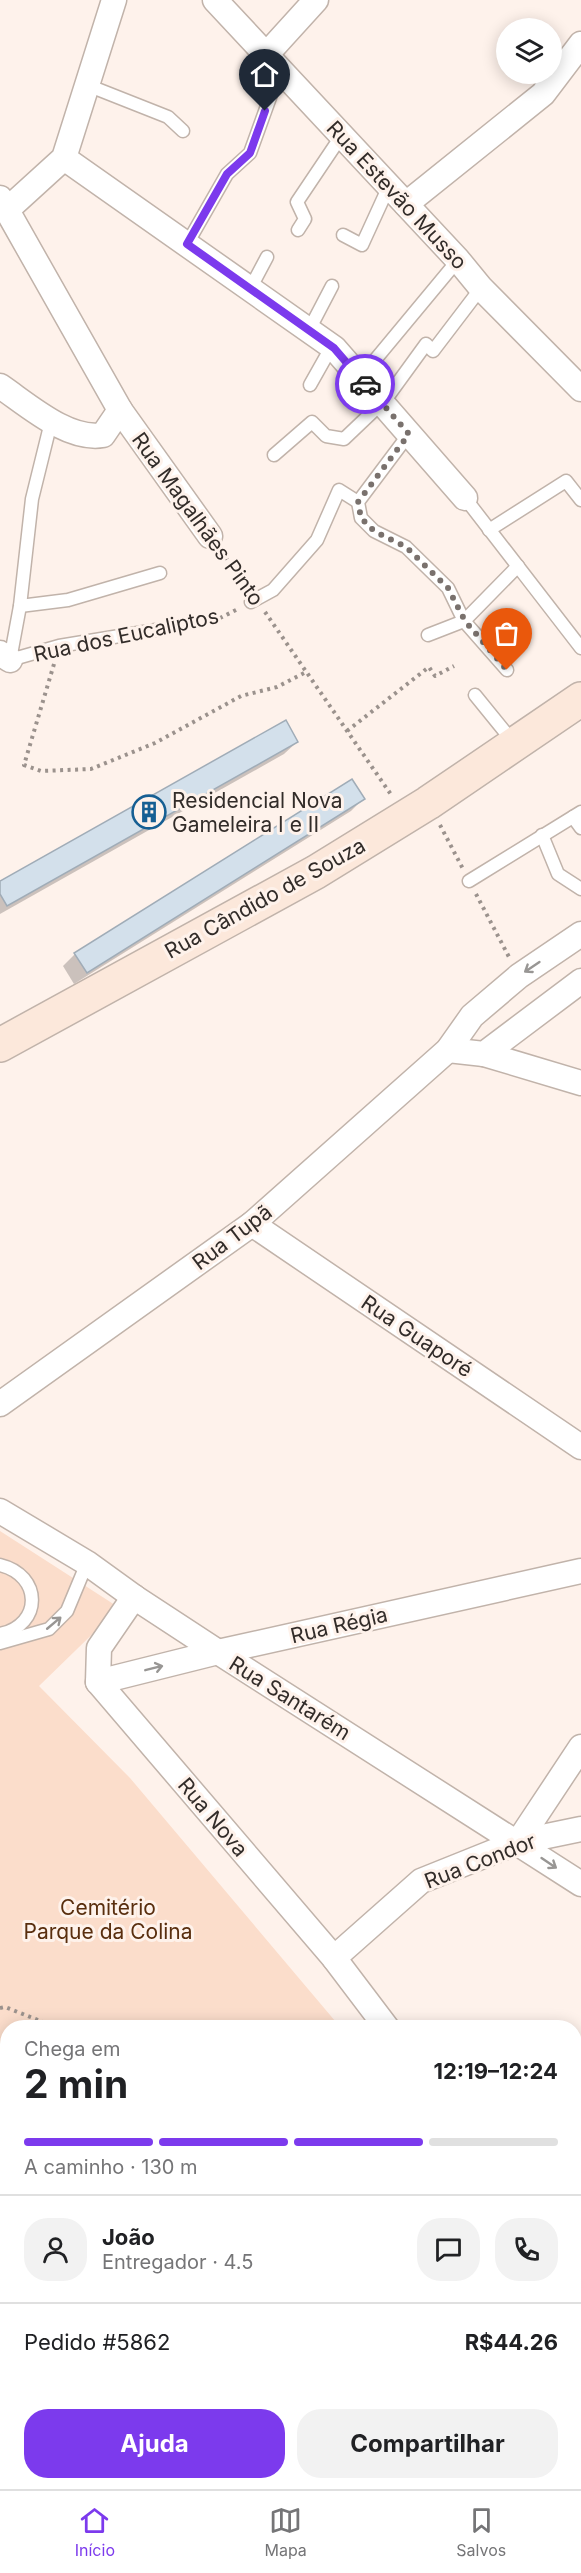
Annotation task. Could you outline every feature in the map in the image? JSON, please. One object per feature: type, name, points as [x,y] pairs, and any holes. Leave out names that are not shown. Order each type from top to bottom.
[{"type":"street","points":[[4,204],[64,158],[114,0]]},
{"type":"street","name":"Rua Estevão Musso","points":[[215,0],[458,260],[481,288],[576,376]]},
{"type":"street","points":[[273,62],[316,0]]},
{"type":"street","points":[[406,204],[543,94],[581,44]]},
{"type":"street","points":[[64,158],[332,346],[465,498]]},
{"type":"street","name":"Rua Magalhães Pinto","points":[[4,204],[120,410],[210,536]]},
{"type":"street","points":[[0,386],[51,422],[90,437],[103,435],[120,410]]},
{"type":"street","name":"Rua Cândido de Souza","points":[[0,1045],[316,872],[406,817],[581,699]]},
{"type":"street","name":"Rua Tupã","points":[[0,1404],[252,1224],[448,1050],[472,1016],[519,976],[581,934]]},
{"type":"street","points":[[484,1054],[581,981]]},
{"type":"street","points":[[448,1050],[484,1054],[581,1083]]},
{"type":"street","name":"Rua Guaporé","points":[[252,1224],[581,1447]]},
{"type":"street","name":"Rua Santarém","points":[[0,1511],[87,1563],[218,1652],[581,1884]]},
{"type":"street","name":"Rua Régia","points":[[98,1682],[218,1652],[581,1571]]},
{"type":"street","points":[[98,1682],[99,1648],[134,1597]]},
{"type":"street","name":"Rua Nova","points":[[98,1682],[334,1958],[381,2020]]},
{"type":"street","points":[[518,1842],[581,1747]]},
{"type":"street","name":"Rua Condor","points":[[334,1958],[421,1881],[518,1842],[581,1829]]},
{"type":"lane","points":[[187,244],[227,174],[250,153],[273,62]]},
{"type":"lane","points":[[87,85],[168,117],[183,131]]},
{"type":"lane","points":[[298,230],[305,219],[297,202],[342,135]]},
{"type":"lane","points":[[343,235],[362,245],[389,186]]},
{"type":"lane","points":[[250,289],[267,256]]},
{"type":"lane","points":[[360,378],[458,260]]},
{"type":"lane","points":[[309,330],[332,286]]},
{"type":"lane","points":[[274,455],[312,422],[326,436],[345,439],[382,403],[426,344],[434,351],[481,288]]},
{"type":"lane","points":[[310,385],[332,346]]},
{"type":"lane","points":[[5,656],[20,606],[32,499],[51,422]]},
{"type":"lane","points":[[358,502],[409,434]]},
{"type":"lane","points":[[489,530],[566,481],[581,500]]},
{"type":"lane","points":[[254,600],[273,590],[317,540],[339,490],[358,502],[361,518],[374,531],[406,547],[448,588],[465,621],[507,670]]},
{"type":"lane","points":[[465,498],[581,648]]},
{"type":"lane","points":[[428,635],[465,621],[518,566]]},
{"type":"lane","points":[[20,606],[68,600],[160,573]]},
{"type":"lane","name":"Rua dos Eucaliptos","points":[[5,656],[162,629]]},
{"type":"lane","points":[[475,695],[514,744]]},
{"type":"lane","points":[[469,881],[577,814],[581,828]]},
{"type":"lane","points":[[542,835],[558,874],[581,889]]},
{"type":"lane","points":[[0,1643],[49,1629],[67,1611],[87,1563]]},
{"type":"lane","points":[[0,1565],[21,1574],[32,1594],[32,1606],[20,1626],[10,1632],[0,1634]]},
{"type":"path","name":"Rua Magalhães Pinto","points":[[210,536],[406,817]]},
{"type":"path","name":"Rua dos Eucaliptos","points":[[162,629],[216,620],[254,600]]},
{"type":"path","points":[[59,646],[24,765],[41,771],[91,769],[155,743],[241,696],[277,687],[307,672]]},
{"type":"path","points":[[347,731],[429,667],[435,676],[454,666]]},
{"type":"path","points":[[0,2008],[5,2007],[38,2020]]},
{"type":"green space","name":"Cemitério Parque da Colina","points":[[0,1531],[115,1605],[113,1614],[39,1686],[130,1778],[334,2020],[0,2020]]},
{"type":"building","name":"Residencial Nova Gameleira I e II","points":[[286,720],[298,742],[7,906],[0,894],[0,881]]},
{"type":"building","name":"Residencial Nova Gameleira I e II","points":[[352,779],[365,799],[87,973],[74,953]]},
{"type":"way so far","points":[[365,384],[409,434],[358,502],[361,518],[374,531],[406,547],[448,588],[465,621],[507,670]]},
{"type":"place","name":"Residencial Nova Gameleira I e II","points":[[149,812]]},
{"type":"route","points":[[265,111],[250,153],[227,174],[187,244],[334,348],[365,384]]}]
